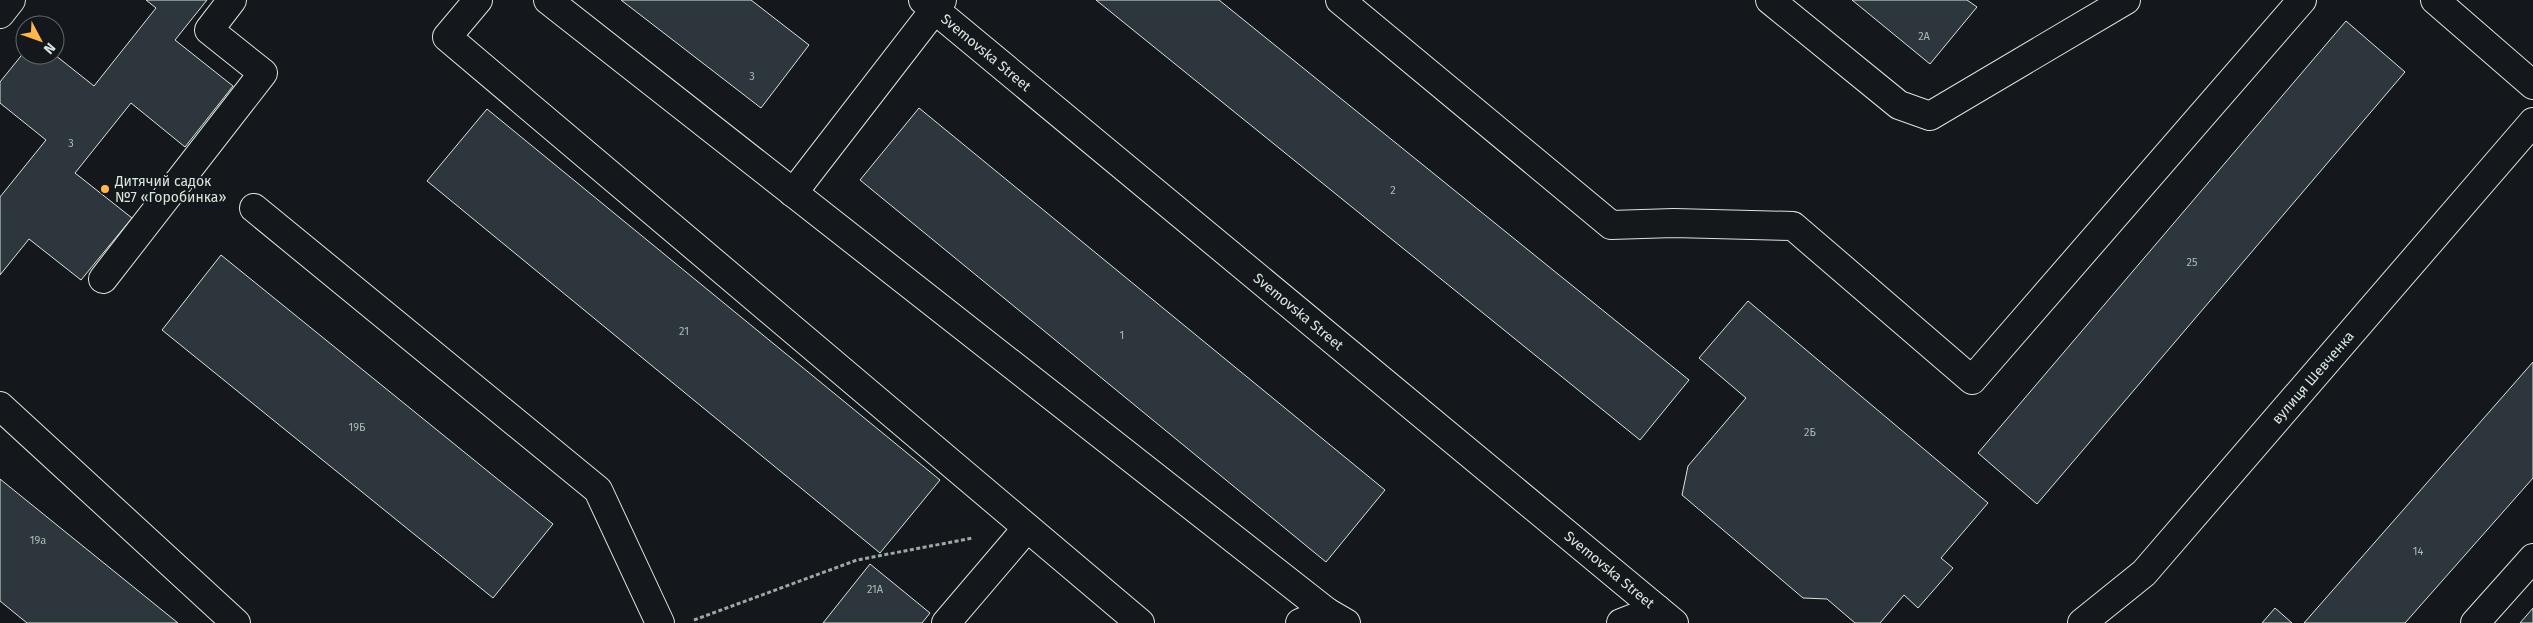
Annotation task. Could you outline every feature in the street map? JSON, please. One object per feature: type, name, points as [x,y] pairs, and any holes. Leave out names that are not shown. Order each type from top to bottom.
[{"type":"street","points":[[0,14],[11,0]]},
{"type":"street","points":[[102,279],[263,73],[210,30],[232,0]]},
{"type":"street","points":[[478,0],[447,37],[1140,623]]},
{"type":"street","points":[[548,0],[1336,617]]},
{"type":"street","points":[[1340,0],[1611,225],[1674,223],[1793,226],[1972,380],[2302,0]]},
{"type":"street","points":[[1770,0],[1899,105],[1930,116],[2126,0]]},
{"type":"street","points":[[2435,0],[2533,85]]},
{"type":"street","points":[[793,193],[933,3]]},
{"type":"street","name":"Svemovska Street","points":[[933,3],[1665,616]]},
{"type":"street","name":"вулиця Шевченка","points":[[2090,621],[2144,573],[2533,122]]},
{"type":"street","points":[[254,208],[598,490],[660,623]]},
{"type":"street","points":[[0,406],[236,623]]},
{"type":"street","points":[[946,623],[1027,528]]},
{"type":"street","points":[[2475,623],[2533,558]]},
{"type":"street","points":[[1621,623],[1665,616]]},
{"type":"street","points":[[1300,623],[1336,617]]},
{"type":"path","points":[[686,623],[857,560],[1027,528]]},
{"type":"building","points":[[146,0],[207,0],[175,40],[233,86],[185,147],[131,103],[75,173],[132,218],[81,280],[29,239],[0,275],[0,197],[46,140],[0,103],[0,82],[15,63],[15,65],[65,65],[65,63],[94,86],[156,8]]},
{"type":"building","points":[[621,0],[751,0],[809,45],[761,108]]},
{"type":"building","points":[[1096,0],[1219,0],[1689,380],[1640,440]]},
{"type":"building","points":[[1852,0],[1967,0],[1977,7],[1930,64]]},
{"type":"building","points":[[2346,21],[2405,72],[2037,504],[1978,453]]},
{"type":"building","points":[[919,108],[1385,490],[1326,562],[860,180]]},
{"type":"building","points":[[487,109],[940,480],[880,553],[427,181]]},
{"type":"building","points":[[221,255],[553,524],[493,598],[162,330]]},
{"type":"building","points":[[1748,301],[1988,503],[1941,558],[1953,568],[1918,608],[1904,595],[1880,623],[1855,623],[1827,599],[1803,598],[1682,495],[1688,466],[1746,398],[1699,358]]},
{"type":"building","points":[[2533,362],[2533,478],[2405,623],[2304,623]]},
{"type":"building","points":[[0,479],[178,623],[27,623],[0,601]]},
{"type":"building","points":[[870,564],[930,613],[922,623],[823,623]]},
{"type":"building","points":[[2275,608],[2292,623],[2262,623]]},
{"type":"building","points":[[2533,608],[2533,623],[2520,623]]},
{"type":"place","name":"Дитячий садок №7 «Горобинка»","points":[[105,189]]}]
